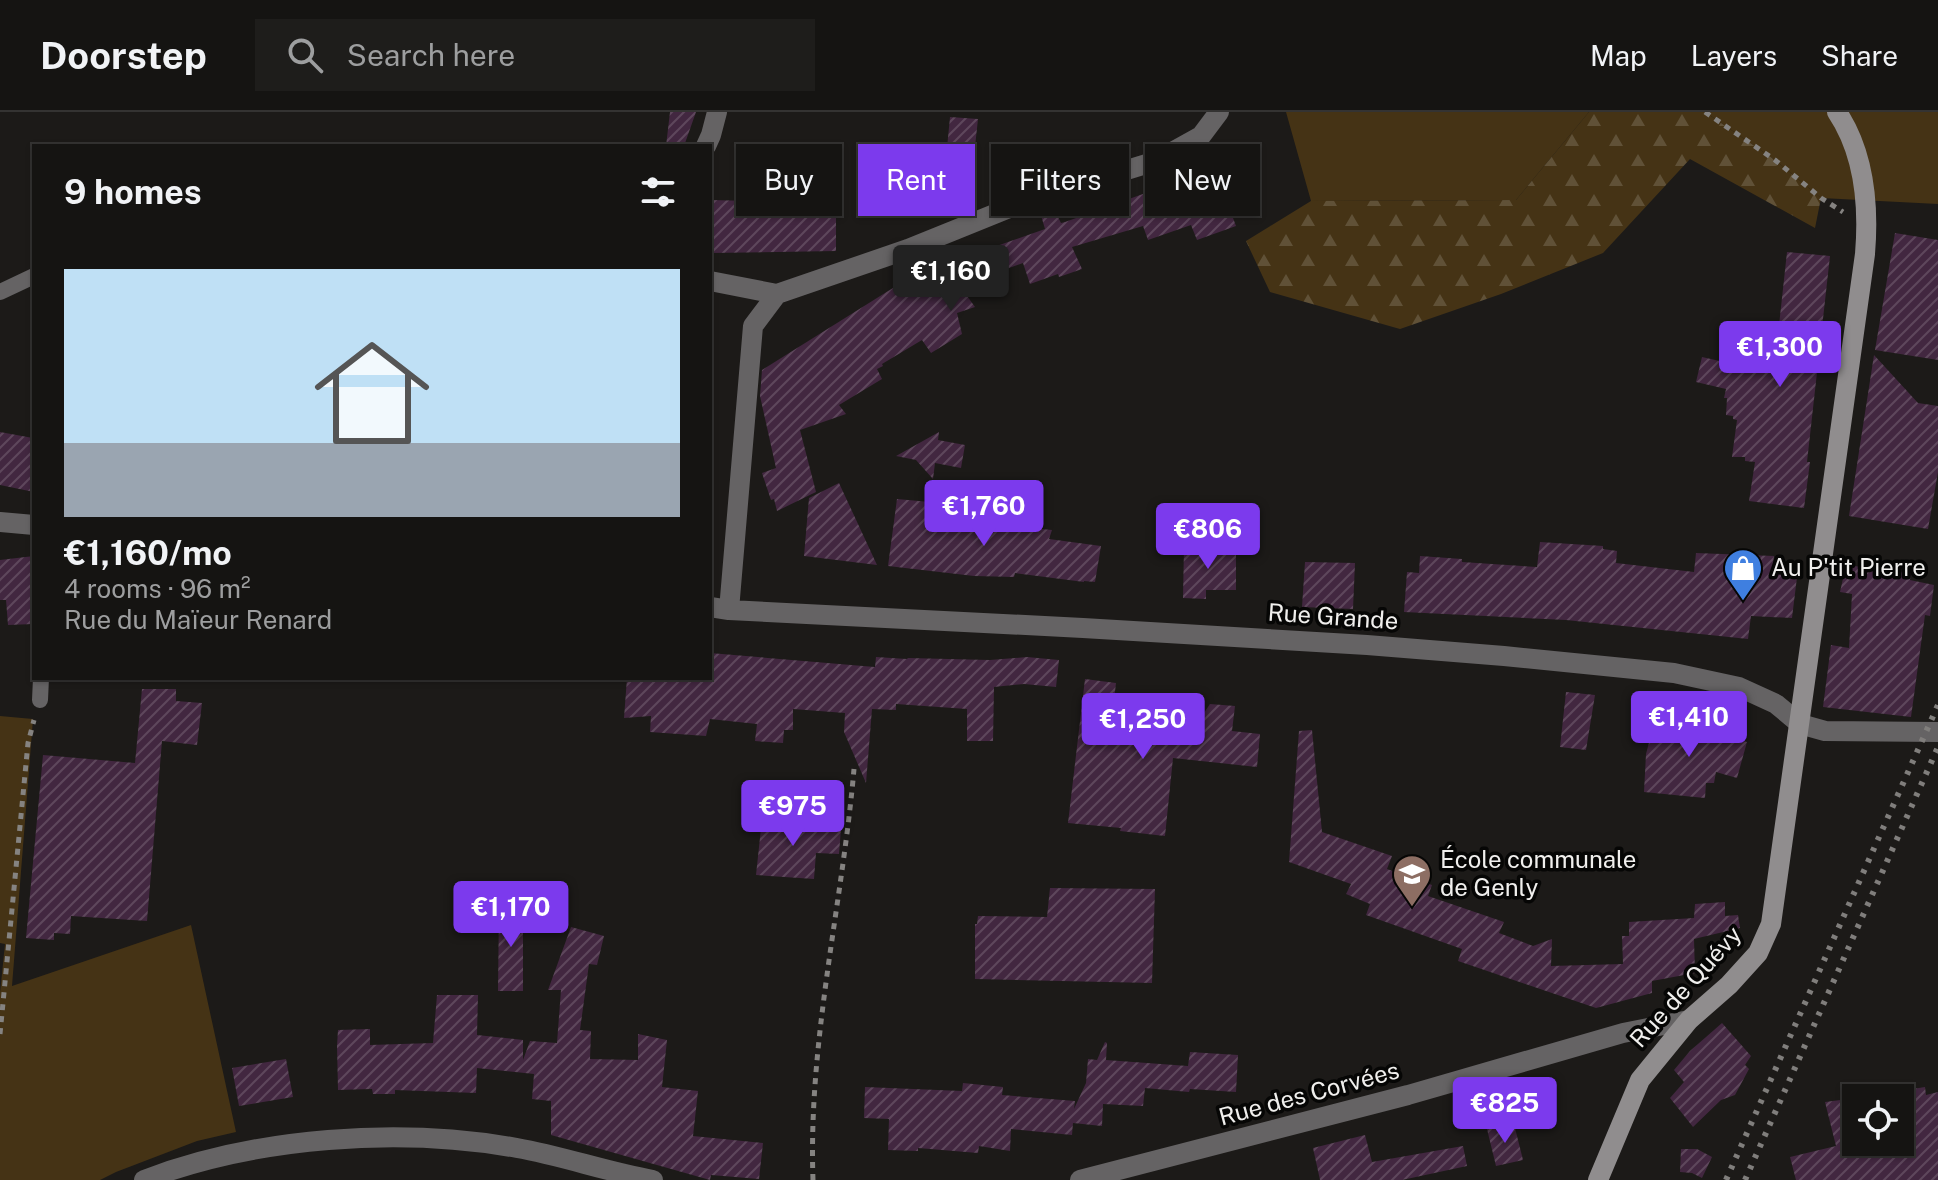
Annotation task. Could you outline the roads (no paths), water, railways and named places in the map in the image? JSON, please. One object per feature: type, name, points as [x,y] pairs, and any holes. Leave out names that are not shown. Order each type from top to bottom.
[{"type":"main road","name":"Rue de Quévy","points":[[1598,1180],[1640,1080],[1689,1020],[1729,985],[1758,953],[1771,924],[1865,254],[1866,200],[1862,171],[1837,112]]},
{"type":"street","points":[[707,144],[717,112]]},
{"type":"street","points":[[712,281],[777,294],[908,249],[1029,200],[1156,161],[1201,136],[1219,112]]},
{"type":"street","points":[[720,608],[753,326],[777,294]]},
{"type":"street","points":[[0,522],[32,525]]},
{"type":"street","name":"Rue Grande","points":[[720,608],[1367,645],[1674,673],[1739,687],[1776,704],[1800,724],[1825,731],[1938,732]]},
{"type":"street","name":"Rue des Corvées","points":[[1080,1180],[1408,1095],[1623,1033],[1689,1020]]},
{"type":"street","points":[[144,1180],[212,1158],[269,1147],[343,1139],[411,1138],[469,1141],[517,1148],[653,1180]]},
{"type":"lane","points":[[0,292],[32,277]]},
{"type":"lane","points":[[40,700],[41,680]]},
{"type":"railway","points":[[1726,1180],[1938,705]]},
{"type":"railway","points":[[1745,1180],[1938,747]]},
{"type":"place","name":"Au P'tit Pierre","points":[[1743,602]]},
{"type":"place","name":"École communale de Genly","points":[[1412,908]]}]
